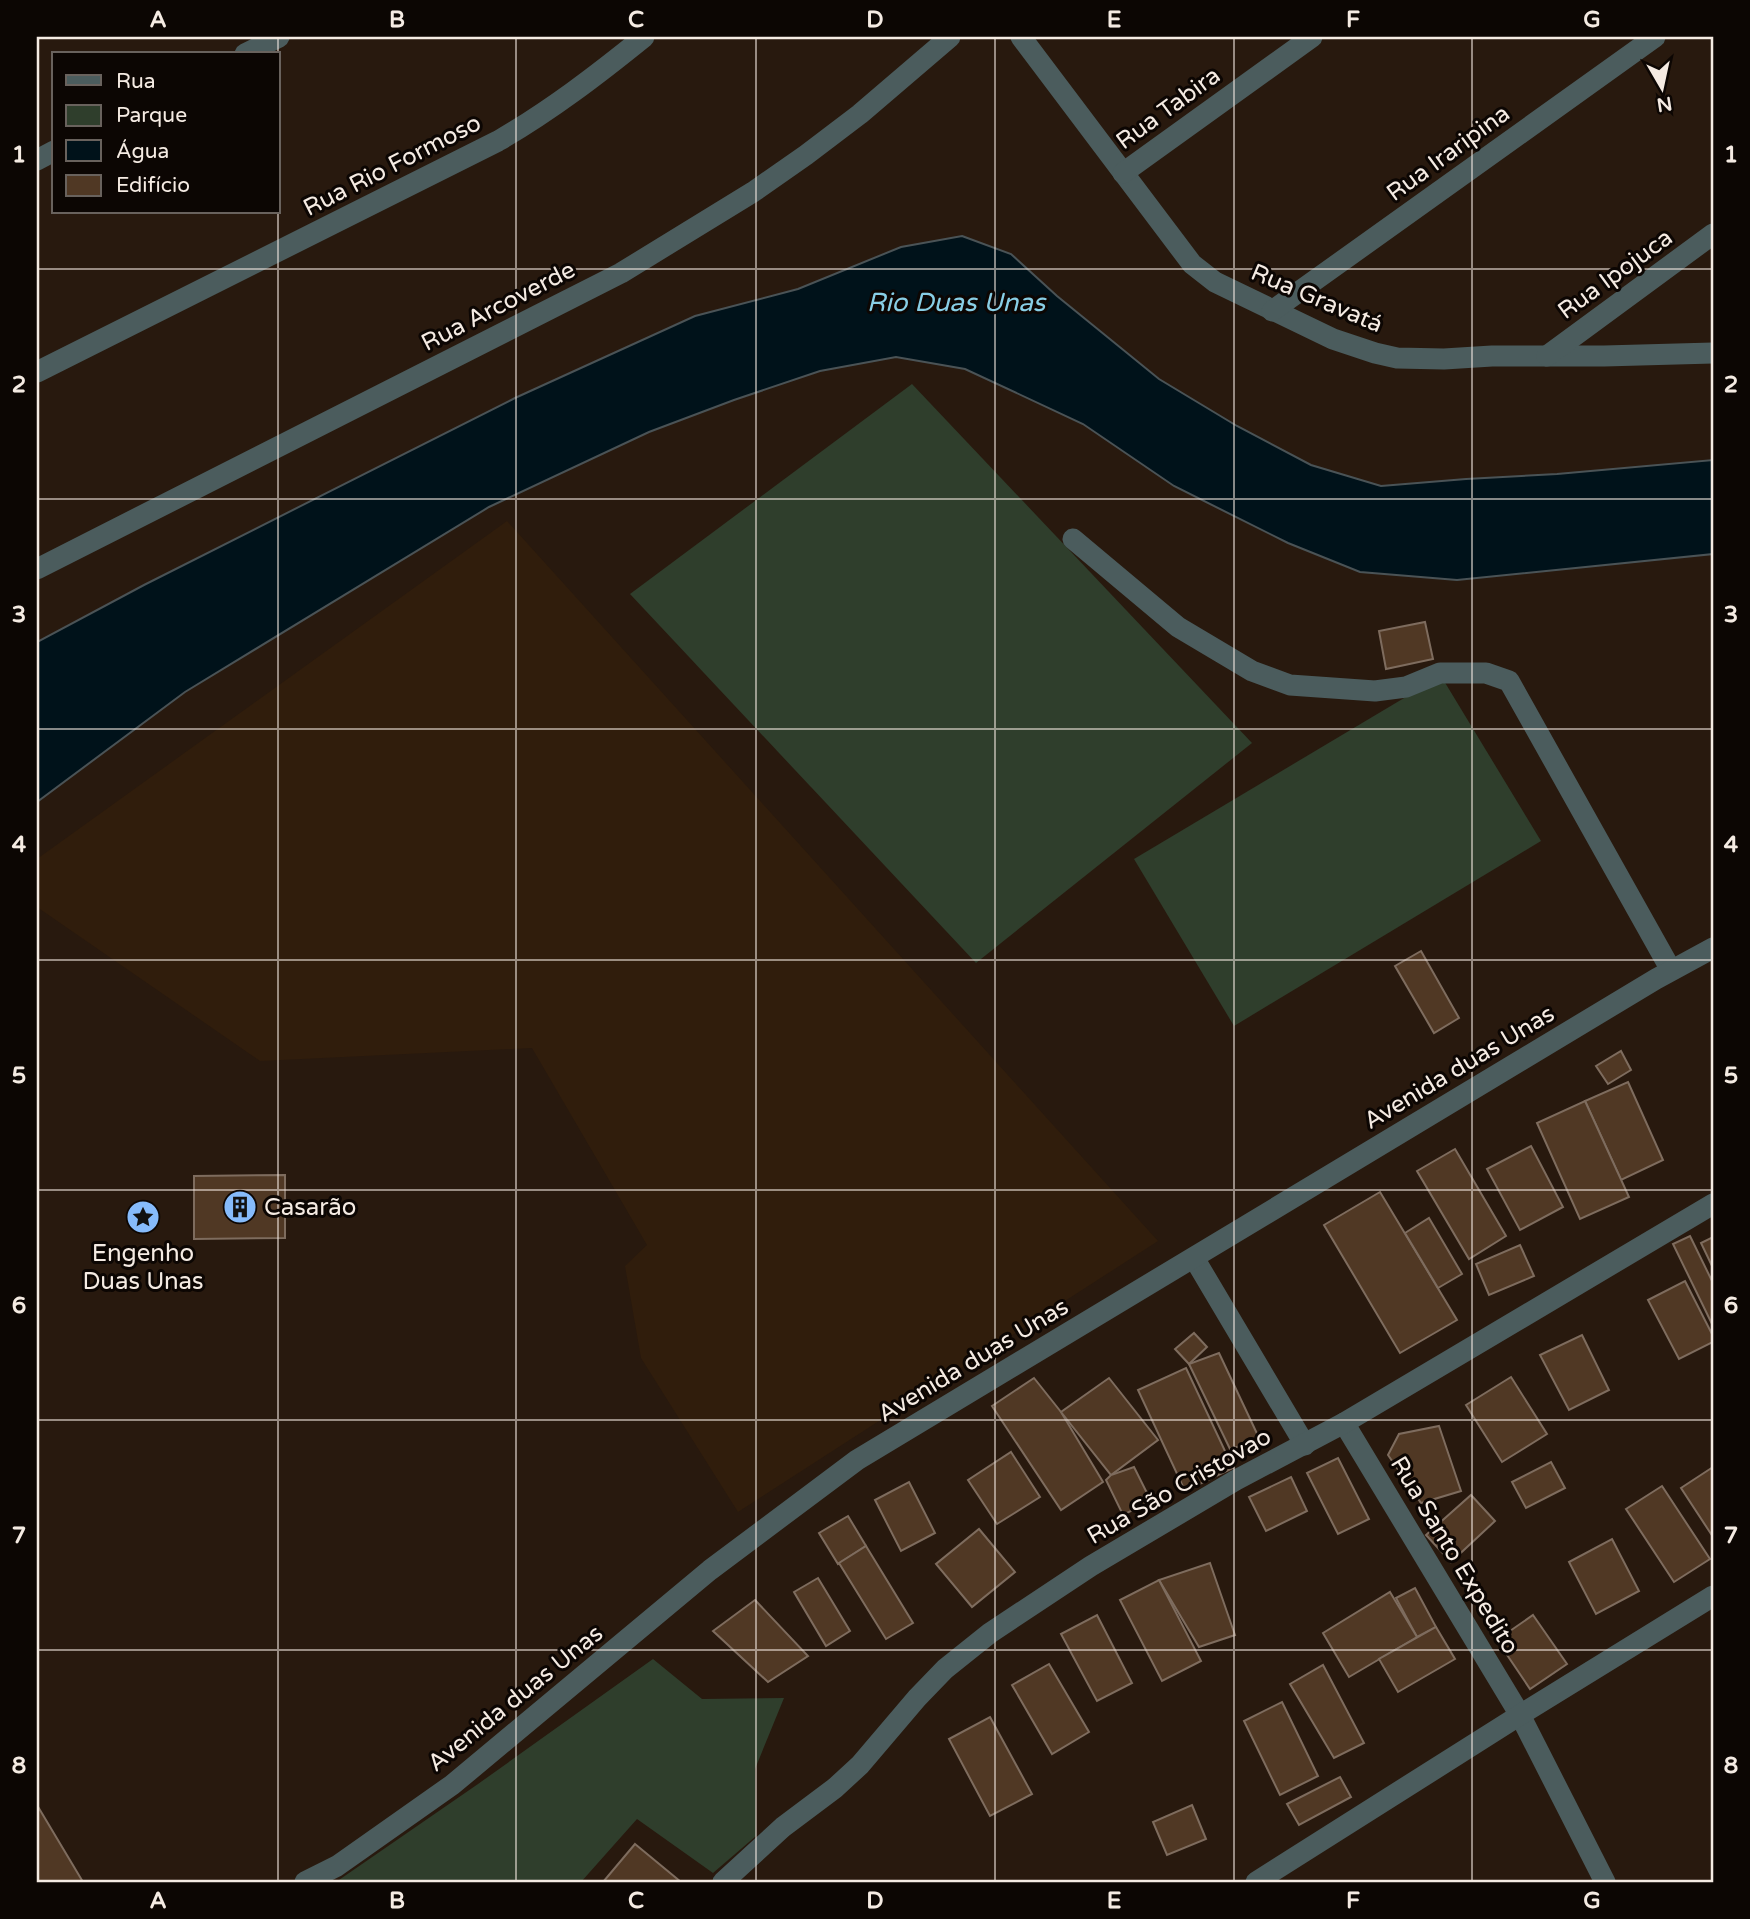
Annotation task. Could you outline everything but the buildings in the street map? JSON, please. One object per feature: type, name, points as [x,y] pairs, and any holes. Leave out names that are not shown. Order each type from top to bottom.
[{"type":"street","points":[[249,52],[279,37]]},
{"type":"street","name":"Rua Rio Formoso","points":[[37,372],[498,141],[594,78],[644,37]]},
{"type":"street","name":"Rua Arcoverde","points":[[37,569],[621,273],[753,192],[806,155],[860,114],[950,37]]},
{"type":"street","name":"Rua Gravatá","points":[[1021,37],[1192,264],[1215,282],[1334,340],[1397,358],[1713,353]]},
{"type":"street","name":"Rua Tabira","points":[[1124,173],[1312,37]]},
{"type":"street","name":"Rua Iraripina","points":[[1272,311],[1655,37]]},
{"type":"street","name":"Rua Ipojuca","points":[[1547,356],[1713,234]]},
{"type":"street","points":[[1073,539],[1178,626],[1252,671],[1290,685],[1376,691],[1406,687],[1440,673],[1486,673],[1509,681],[1671,970]]},
{"type":"street","name":"Avenida duas Unas","points":[[305,1882],[337,1866],[452,1785],[710,1570],[857,1460],[1671,970],[1713,948]]},
{"type":"street","name":"Rua São Cristovao","points":[[723,1882],[783,1827],[835,1788],[860,1765],[945,1669],[990,1633],[1102,1559],[1236,1480],[1344,1423],[1713,1204]]},
{"type":"street","points":[[1194,1258],[1305,1445]]},
{"type":"street","name":"Rua Santo Expedito","points":[[1344,1423],[1520,1714],[1605,1882]]},
{"type":"street","points":[[1256,1882],[1520,1714],[1713,1596]]},
{"type":"shaded area","points":[[507,521],[1158,1241],[738,1512],[641,1358],[625,1266],[647,1245],[532,1048],[260,1061],[37,907],[37,859]]},
{"type":"green space","points":[[912,384],[1252,743],[976,963],[630,594]]},
{"type":"green space","points":[[1441,676],[1541,841],[1234,1026],[1134,859]]},
{"type":"green space","points":[[653,1659],[702,1699],[784,1698],[755,1769],[756,1836],[713,1873],[637,1819],[581,1882],[336,1882],[478,1784]]},
{"type":"water","name":"Rio Duas Unas","points":[[962,236],[1011,254],[1057,296],[1159,379],[1237,426],[1311,465],[1381,486],[1713,460],[1713,554],[1457,580],[1360,572],[1288,543],[1174,486],[1083,424],[965,369],[896,357],[820,371],[734,400],[649,432],[489,507],[185,692],[37,802],[37,642],[144,585],[515,398],[695,316],[798,289],[901,247]]},
{"type":"place","name":"Casarão","points":[[240,1207]]},
{"type":"place","name":"Engenho Duas Unas","points":[[143,1217]]}]
